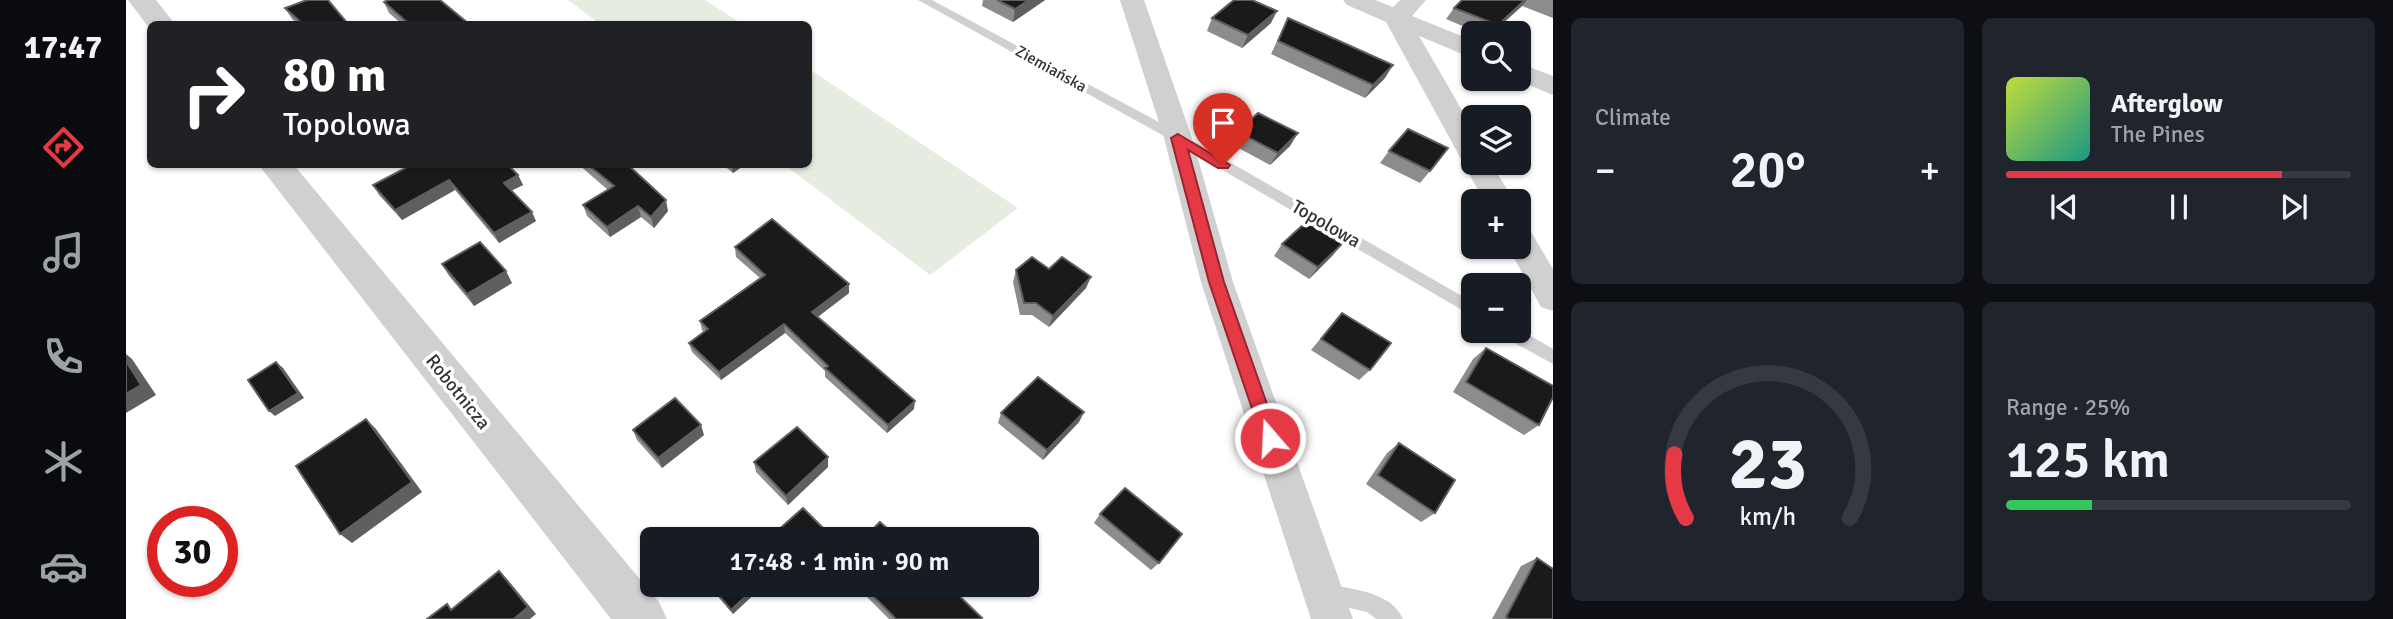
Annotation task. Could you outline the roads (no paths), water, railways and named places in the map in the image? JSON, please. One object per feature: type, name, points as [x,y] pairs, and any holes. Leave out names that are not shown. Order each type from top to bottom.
[{"type":"street","points":[[142,0],[159,21]]},
{"type":"street","points":[[1132,0],[1178,138],[1217,282],[1322,611]]},
{"type":"street","points":[[1355,0],[1405,9],[1461,43]]},
{"type":"street","points":[[1405,9],[1461,129]]},
{"type":"street","points":[[1531,76],[1553,86]]},
{"type":"street","name":"Robotnicza","points":[[277,168],[642,619]]},
{"type":"street","points":[[1531,259],[1553,298]]},
{"type":"lane","name":"Ziemiańska","points":[[924,0],[1178,138]]},
{"type":"lane","name":"Topolowa","points":[[1178,138],[1461,303]]},
{"type":"lane","points":[[1529,343],[1553,357]]},
{"type":"lane","points":[[1322,611],[1371,603],[1393,619]]}]
